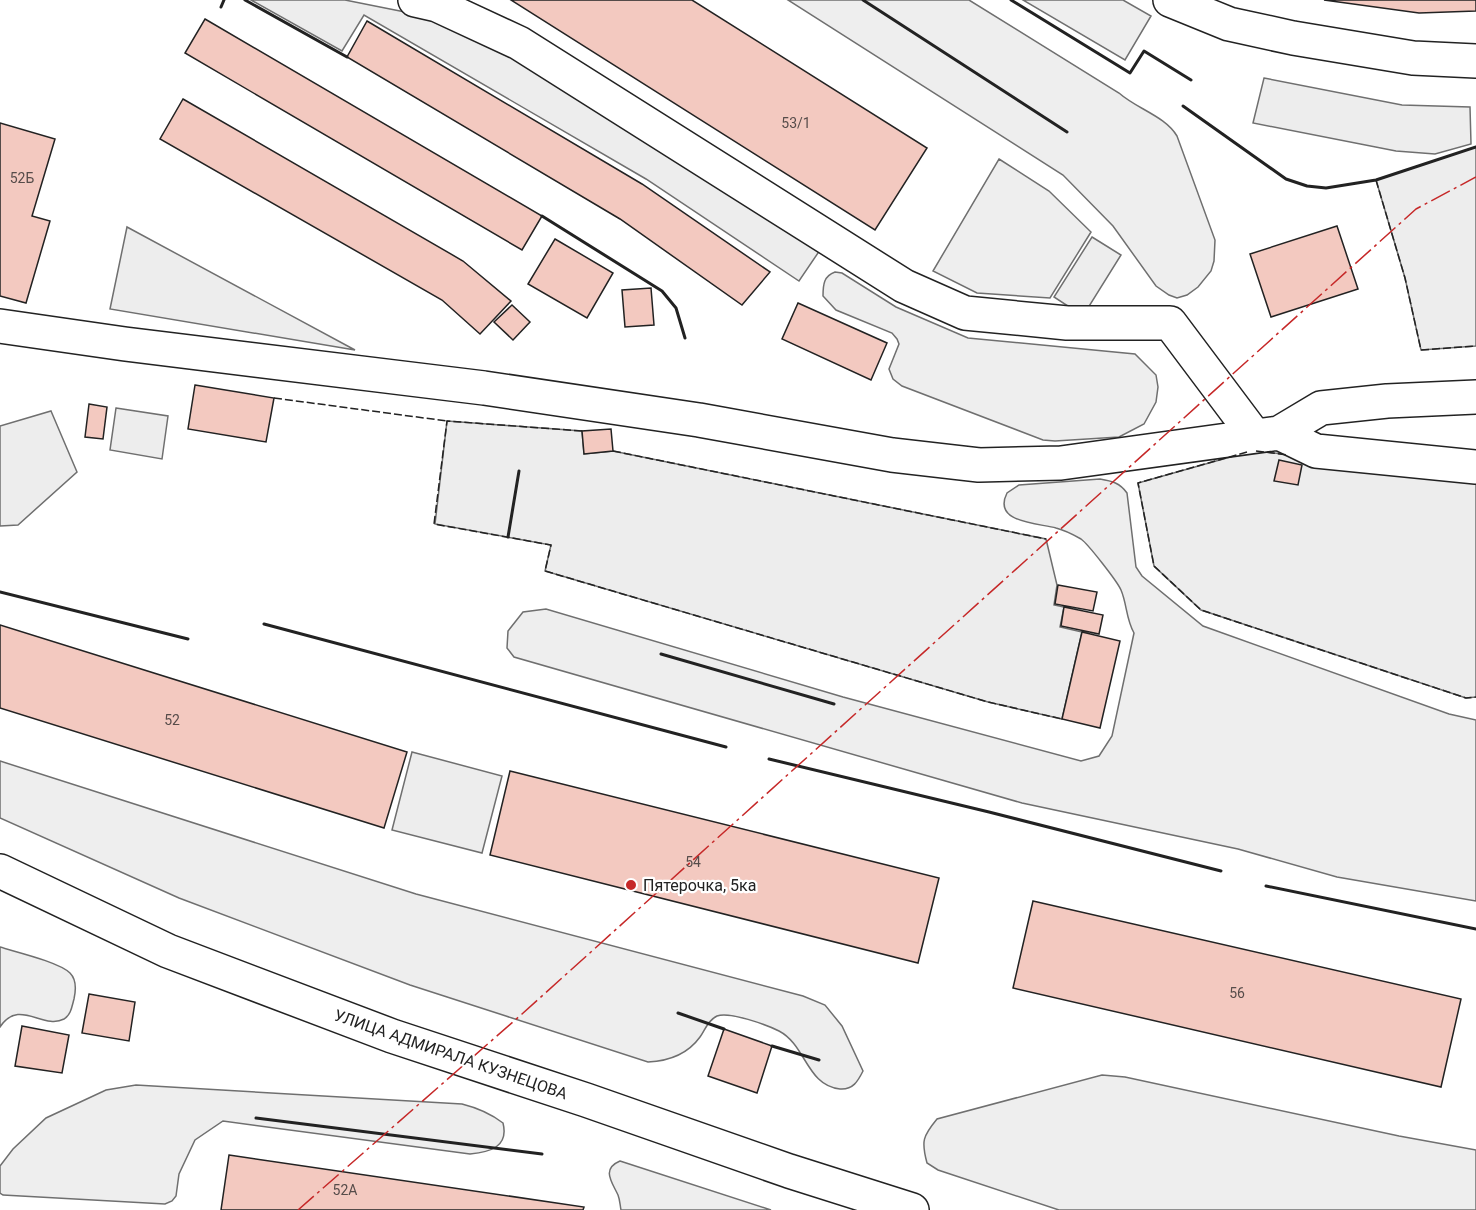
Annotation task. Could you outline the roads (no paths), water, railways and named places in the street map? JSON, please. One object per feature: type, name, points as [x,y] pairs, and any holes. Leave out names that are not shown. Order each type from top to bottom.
[{"type":"street","points":[[415,0],[437,5],[519,43],[904,286],[965,313],[1067,323],[1170,323],[1266,434],[1316,451],[1476,467]]},
{"type":"street","points":[[1170,0],[1229,24],[1293,38],[1413,58],[1476,61]]},
{"type":"street","points":[[0,326],[102,341],[484,388],[699,420],[892,455],[979,465],[1061,463],[1266,434],[1321,408],[1387,401],[1476,397]]},
{"type":"street","name":"УЛИЦА АДМИРАЛА КУЗНЕЦОВА","points":[[0,871],[168,951],[392,1036],[586,1100],[789,1171],[912,1210]]},
{"type":"place","name":"Пятерочка, 5ка","points":[[631,885]]}]
